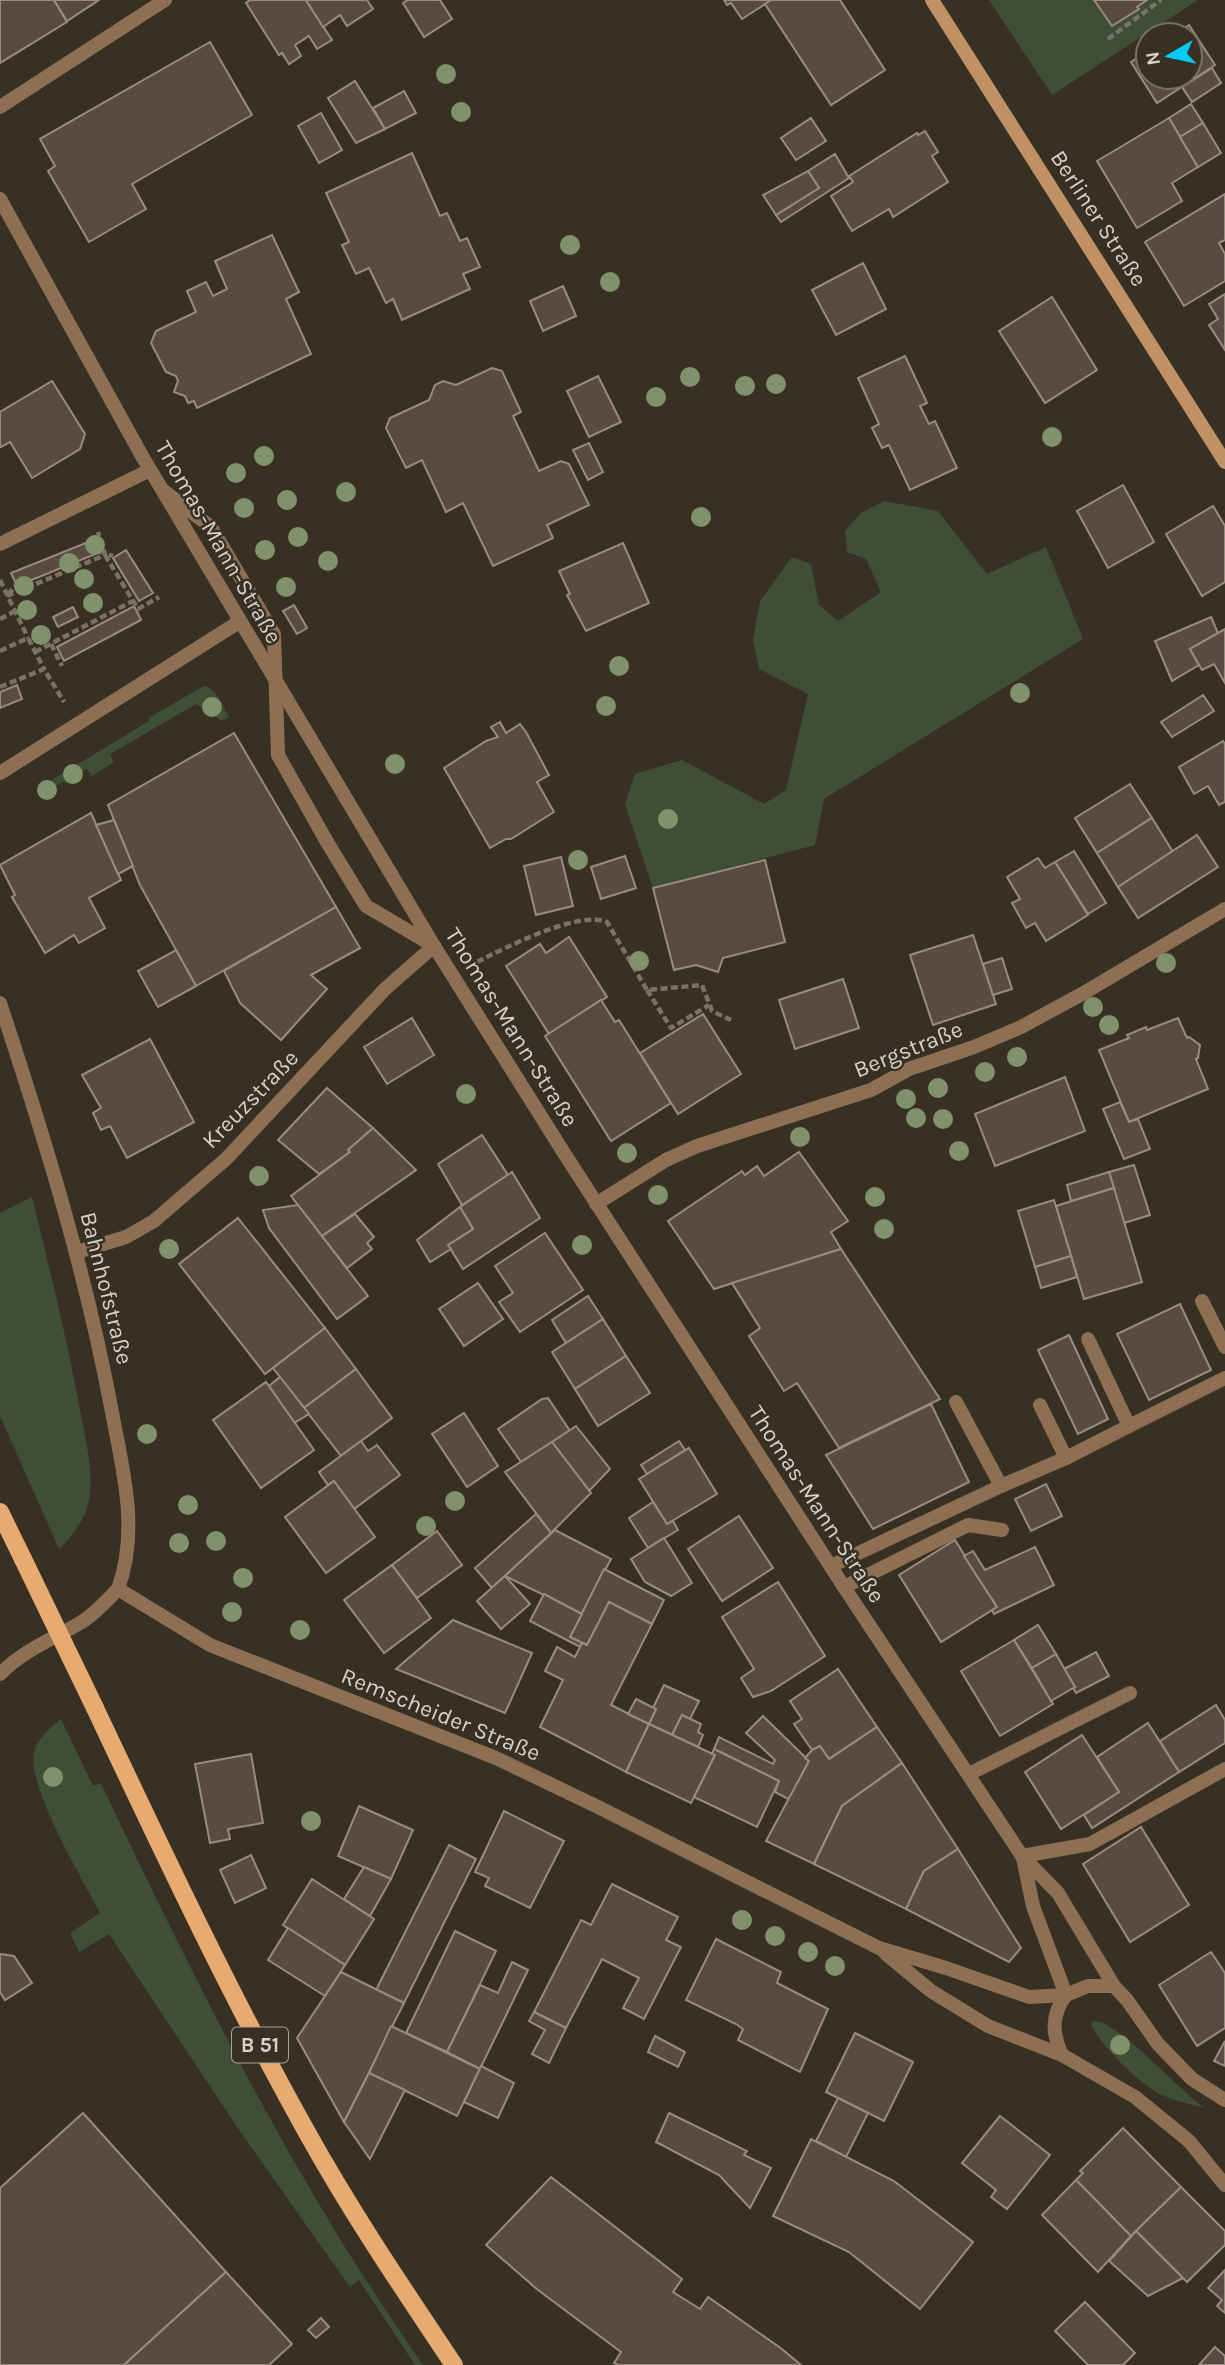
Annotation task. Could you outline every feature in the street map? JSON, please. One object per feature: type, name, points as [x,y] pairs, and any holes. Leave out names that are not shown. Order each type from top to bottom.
[{"type":"main road","name":"Berliner Straße","points":[[932,0],[1225,462]]},
{"type":"main road","name":"B 51","points":[[0,1513],[197,1923],[310,2138],[359,2220],[454,2365]]},
{"type":"street","points":[[0,107],[165,0]]},
{"type":"street","name":"Thomas-Mann-Straße","points":[[0,198],[150,470],[239,622],[434,946],[596,1203],[844,1587],[1022,1856],[1058,1892],[1114,1986],[1128,2000],[1158,2045],[1192,2079],[1225,2100]]},
{"type":"street","points":[[0,544],[150,470]]},
{"type":"street","points":[[162,490],[211,527],[274,634],[278,755],[359,895],[366,906],[434,946]]},
{"type":"street","points":[[0,773],[239,622]]},
{"type":"street","name":"Bergstraße","points":[[596,1203],[666,1160],[697,1146],[871,1090],[909,1069],[974,1047],[1050,1012],[1225,909]]},
{"type":"street","name":"Kreuzstraße","points":[[78,1252],[126,1237],[154,1221],[226,1159],[385,989],[434,946]]},
{"type":"street","name":"Bahnhofstraße","points":[[0,1003],[78,1252],[106,1378],[127,1502],[129,1549],[118,1589]]},
{"type":"street","points":[[1202,1301],[1225,1346]]},
{"type":"street","points":[[1088,1339],[1129,1426]]},
{"type":"street","points":[[831,1566],[1066,1458],[1225,1378]]},
{"type":"street","points":[[957,1402],[1001,1486]]},
{"type":"street","points":[[1040,1405],[1066,1458]]},
{"type":"street","points":[[844,1587],[968,1525],[1002,1530]]},
{"type":"street","points":[[0,1674],[25,1652],[83,1621],[118,1589]]},
{"type":"street","name":"Remscheider Straße","points":[[118,1589],[210,1645],[496,1758],[879,1948],[1029,1997],[1066,1995]]},
{"type":"street","points":[[969,1774],[1130,1693]]},
{"type":"street","points":[[1022,1856],[1090,1844],[1225,1769]]},
{"type":"street","name":"Thomas-Mann-Straße","points":[[1022,1856],[1033,1906],[1066,1995]]},
{"type":"street","name":"Remscheider Straße","points":[[879,1948],[931,1991],[988,2026],[1062,2055],[1135,2097],[1189,2141],[1225,2185]]},
{"type":"street","points":[[1062,2055],[1053,2030],[1058,2005],[1066,1995],[1087,1986],[1114,1986]]},
{"type":"path","points":[[1108,39],[1161,0]]},
{"type":"path","points":[[97,532],[105,555],[136,610]]},
{"type":"path","points":[[99,551],[113,556]]},
{"type":"path","points":[[7,596],[105,555]]},
{"type":"path","points":[[0,580],[55,690]]},
{"type":"path","points":[[7,596],[15,586]]},
{"type":"path","points":[[136,610],[159,597]]},
{"type":"path","points":[[35,652],[133,601]]},
{"type":"path","points":[[136,610],[141,602]]},
{"type":"path","points":[[0,619],[15,611]]},
{"type":"path","points":[[0,651],[28,638]]},
{"type":"path","points":[[51,644],[59,647]]},
{"type":"path","points":[[51,644],[62,666]]},
{"type":"path","points":[[0,687],[18,683],[44,669]]},
{"type":"path","points":[[452,974],[534,934],[600,919],[607,922],[671,1028],[709,1004]]},
{"type":"path","points":[[647,990],[702,985],[712,1011],[731,1020]]},
{"type":"green space","points":[[989,0],[1198,0],[1166,21],[1134,21],[1134,42],[1052,95]]},
{"type":"green space","points":[[884,501],[938,511],[987,574],[1046,547],[1083,639],[824,799],[815,845],[653,888],[625,804],[635,774],[682,760],[764,804],[786,790],[808,694],[759,669],[753,639],[760,601],[792,557],[811,564],[819,605],[838,621],[881,592],[866,559],[847,552],[845,531],[861,513]]},
{"type":"green space","points":[[204,686],[216,694],[229,717],[222,721],[196,704],[110,754],[114,762],[92,776],[87,769],[76,775],[72,784],[63,782],[44,794],[40,787]]},
{"type":"green space","points":[[32,1197],[69,1356],[90,1466],[89,1500],[85,1514],[59,1549],[0,1416],[0,1213]]},
{"type":"green space","points":[[61,1719],[93,1786],[101,1783],[206,1999],[262,2105],[346,2249],[423,2365],[415,2365],[359,2280],[350,2287],[239,2130],[109,1934],[79,1952],[70,1933],[100,1913],[47,1809],[34,1767],[34,1752],[38,1742]]},
{"type":"green space","points":[[1093,2021],[1118,2032],[1205,2108],[1167,2097],[1143,2083],[1103,2043],[1091,2024]]},
{"type":"building","points":[[0,0],[54,0],[67,22],[0,63]]},
{"type":"building","points":[[54,0],[99,0],[67,21]]},
{"type":"building","points":[[250,0],[306,0],[332,40],[317,49],[309,36],[295,45],[301,56],[289,64],[282,53],[279,55],[246,3]]},
{"type":"building","points":[[306,0],[367,0],[373,9],[347,26],[340,15],[323,27]]},
{"type":"building","points":[[408,0],[440,0],[452,19],[424,37],[403,3]]},
{"type":"building","points":[[724,0],[770,1],[742,19],[731,3],[727,5]]},
{"type":"building","points":[[771,0],[840,0],[885,70],[831,105],[765,4]]},
{"type":"building","points":[[1094,0],[1147,0],[1137,7],[1139,9],[1112,26]]},
{"type":"building","points":[[210,42],[252,115],[132,184],[146,209],[89,242],[48,171],[55,166],[40,139]]},
{"type":"building","points":[[1204,48],[1215,65],[1204,72]]},
{"type":"building","points":[[1212,68],[1221,83],[1192,102],[1185,91],[1204,91],[1204,73]]},
{"type":"building","points":[[355,81],[385,129],[356,143],[328,98]]},
{"type":"building","points":[[404,91],[416,113],[385,129],[373,108]]},
{"type":"building","points":[[1149,91],[1175,91],[1157,103]]},
{"type":"building","points":[[1191,104],[1203,123],[1180,137],[1169,118]]},
{"type":"building","points":[[321,113],[342,150],[319,163],[298,126]]},
{"type":"building","points":[[811,118],[826,141],[796,160],[781,138]]},
{"type":"building","points":[[1169,118],[1198,167],[1172,183],[1182,201],[1137,228],[1097,161]]},
{"type":"building","points":[[1203,123],[1221,153],[1198,167],[1180,137]]},
{"type":"building","points":[[925,131],[938,152],[932,156],[948,182],[893,217],[889,209],[852,231],[831,196],[853,182],[849,176],[917,133],[918,135]]},
{"type":"building","points":[[412,153],[440,216],[447,213],[460,241],[467,238],[480,267],[463,274],[470,289],[402,320],[393,299],[386,303],[369,268],[356,274],[342,245],[349,242],[326,193]]},
{"type":"building","points":[[835,154],[849,178],[781,222],[776,215],[819,188],[808,171]]},
{"type":"building","points":[[808,171],[819,188],[776,215],[763,195]]},
{"type":"building","points":[[1225,194],[1225,240],[1219,243],[1225,254],[1225,281],[1184,306],[1145,242]]},
{"type":"building","points":[[272,235],[299,292],[286,299],[311,354],[197,408],[194,401],[188,403],[185,396],[174,392],[178,381],[176,376],[166,372],[151,343],[156,331],[196,312],[187,291],[206,282],[213,296],[227,289],[215,261]]},
{"type":"building","points":[[863,263],[886,309],[836,335],[812,290]]},
{"type":"building","points":[[563,286],[576,316],[543,331],[530,301]]},
{"type":"building","points":[[1225,294],[1225,350],[1209,325],[1218,319],[1209,304]]},
{"type":"building","points":[[1052,297],[1097,370],[1045,403],[999,331]]},
{"type":"building","points":[[905,356],[927,403],[920,406],[929,424],[935,421],[957,468],[910,490],[889,445],[882,448],[872,428],[879,424],[858,378]]},
{"type":"building","points":[[492,368],[502,371],[521,412],[513,416],[539,471],[561,461],[569,464],[589,505],[547,525],[553,538],[493,566],[463,503],[446,512],[422,460],[406,468],[386,428],[390,418],[429,400],[435,385],[443,381],[456,385]]},
{"type":"building","points":[[598,376],[621,422],[589,437],[567,391]]},
{"type":"building","points":[[52,381],[85,434],[80,449],[32,478],[10,442],[1,447],[0,412]]},
{"type":"building","points":[[589,443],[603,472],[588,480],[573,450]]},
{"type":"building","points":[[1123,485],[1154,542],[1108,568],[1077,511]]},
{"type":"building","points":[[1213,506],[1225,526],[1225,582],[1202,596],[1166,534]]},
{"type":"building","points":[[93,540],[98,553],[17,586],[11,573]]},
{"type":"building","points":[[623,543],[649,603],[586,631],[567,595],[570,594],[559,571]]},
{"type":"building","points":[[126,550],[153,593],[139,601],[113,558]]},
{"type":"building","points":[[294,605],[307,628],[297,634],[283,611]]},
{"type":"building","points":[[134,606],[141,620],[64,661],[57,647]]},
{"type":"building","points":[[73,607],[78,617],[58,627],[53,617]]},
{"type":"building","points":[[1211,617],[1218,633],[1190,649],[1199,665],[1172,681],[1155,641]]},
{"type":"building","points":[[1225,629],[1225,683],[1214,664],[1202,670],[1190,649]]},
{"type":"building","points":[[17,685],[22,699],[0,708],[0,692]]},
{"type":"building","points":[[1203,695],[1214,711],[1172,737],[1161,722]]},
{"type":"building","points":[[500,722],[506,733],[520,724],[526,732],[549,775],[537,782],[554,812],[511,839],[490,848],[444,768],[486,741],[498,737],[491,727]]},
{"type":"building","points":[[234,733],[336,907],[196,986],[140,885],[108,805]]},
{"type":"building","points":[[1223,741],[1225,802],[1219,805],[1208,786],[1194,794],[1179,767]]},
{"type":"building","points":[[1130,784],[1152,818],[1097,853],[1075,818]]},
{"type":"building","points":[[91,813],[121,880],[89,898],[105,928],[79,943],[74,935],[45,953],[12,897],[15,895],[0,865]]},
{"type":"building","points":[[1152,818],[1173,852],[1118,887],[1097,853]]},
{"type":"building","points":[[114,820],[133,866],[118,874],[96,825]]},
{"type":"building","points":[[1197,835],[1218,867],[1138,918],[1118,887]]},
{"type":"building","points":[[1074,851],[1106,903],[1088,914],[1055,862]]},
{"type":"building","points":[[625,856],[636,888],[601,899],[591,867]]},
{"type":"building","points":[[561,857],[573,906],[536,915],[524,866]]},
{"type":"building","points":[[1038,858],[1045,868],[1055,862],[1088,915],[1046,941],[1035,923],[1026,928],[1012,903],[1020,899],[1007,877]]},
{"type":"building","points":[[765,860],[785,942],[723,958],[718,972],[696,965],[674,970],[653,888]]},
{"type":"building","points":[[336,907],[360,948],[311,975],[327,989],[281,1040],[240,1003],[224,971]]},
{"type":"building","points":[[973,935],[996,1004],[933,1025],[910,955]]},
{"type":"building","points":[[569,937],[607,997],[549,1034],[506,966],[540,944],[546,953]]},
{"type":"building","points":[[176,950],[196,986],[158,1007],[138,971]]},
{"type":"building","points":[[1002,958],[1012,989],[993,995],[983,964]]},
{"type":"building","points":[[843,979],[859,1028],[795,1049],[779,1000]]},
{"type":"building","points":[[601,1000],[615,1022],[619,1020],[671,1103],[611,1141],[545,1036]]},
{"type":"building","points":[[703,1014],[741,1074],[678,1114],[640,1053]]},
{"type":"building","points":[[412,1018],[434,1055],[387,1084],[364,1047]]},
{"type":"building","points":[[1178,1018],[1187,1038],[1200,1045],[1196,1059],[1208,1089],[1129,1122],[1099,1050],[1129,1038],[1127,1035],[1146,1027],[1147,1030]]},
{"type":"building","points":[[150,1039],[194,1122],[127,1158],[110,1126],[101,1130],[93,1113],[101,1108],[82,1075]]},
{"type":"building","points":[[1065,1077],[1085,1131],[995,1166],[975,1114]]},
{"type":"building","points":[[327,1088],[373,1128],[348,1150],[350,1152],[319,1174],[278,1140]]},
{"type":"building","points":[[1120,1102],[1129,1122],[1138,1119],[1150,1149],[1124,1159],[1103,1109]]},
{"type":"building","points":[[373,1128],[416,1170],[322,1236],[291,1196],[350,1152],[348,1150]]},
{"type":"building","points":[[482,1135],[508,1175],[462,1205],[438,1164]]},
{"type":"building","points":[[799,1152],[848,1221],[831,1232],[841,1249],[714,1289],[668,1221],[742,1171],[745,1175],[757,1166],[764,1176]]},
{"type":"building","points":[[1134,1165],[1150,1215],[1124,1223],[1109,1172]]},
{"type":"building","points":[[512,1172],[540,1218],[463,1269],[448,1245],[473,1229],[460,1207]]},
{"type":"building","points":[[1109,1172],[1114,1188],[1071,1201],[1067,1185]]},
{"type":"building","points":[[1114,1188],[1142,1282],[1084,1299],[1056,1206]]},
{"type":"building","points":[[1054,1200],[1071,1256],[1035,1267],[1018,1211]]},
{"type":"building","points":[[298,1205],[368,1296],[337,1319],[269,1228],[263,1210]]},
{"type":"building","points":[[460,1207],[473,1229],[448,1245],[451,1249],[430,1262],[417,1240]]},
{"type":"building","points":[[355,1214],[374,1237],[367,1243],[372,1249],[347,1268],[322,1236]]},
{"type":"building","points":[[238,1218],[325,1328],[265,1374],[179,1264]]},
{"type":"building","points":[[545,1233],[583,1290],[520,1332],[499,1302],[513,1293],[495,1266]]},
{"type":"building","points":[[841,1249],[940,1399],[839,1448],[797,1383],[784,1391],[749,1336],[760,1328],[732,1283]]},
{"type":"building","points":[[1071,1256],[1077,1277],[1041,1288],[1035,1267]]},
{"type":"building","points":[[478,1283],[503,1319],[464,1346],[439,1309]]},
{"type":"building","points":[[588,1296],[603,1319],[566,1343],[552,1320]]},
{"type":"building","points":[[1180,1304],[1211,1370],[1149,1400],[1117,1334]]},
{"type":"building","points":[[603,1319],[626,1356],[575,1389],[552,1352]]},
{"type":"building","points":[[325,1328],[356,1369],[304,1408],[273,1368]]},
{"type":"building","points":[[1069,1335],[1108,1419],[1078,1434],[1038,1350]]},
{"type":"building","points":[[626,1356],[650,1393],[598,1426],[575,1389]]},
{"type":"building","points":[[356,1369],[392,1418],[341,1456],[304,1408]]},
{"type":"building","points":[[280,1377],[309,1414],[294,1423],[269,1386]]},
{"type":"building","points":[[266,1382],[314,1450],[261,1488],[213,1420]]},
{"type":"building","points":[[548,1398],[570,1431],[521,1462],[498,1429],[542,1399]]},
{"type":"building","points":[[931,1404],[969,1482],[873,1529],[826,1455]]},
{"type":"building","points":[[464,1413],[498,1466],[467,1487],[432,1434]]},
{"type":"building","points":[[576,1426],[610,1469],[589,1491],[552,1442]]},
{"type":"building","points":[[361,1441],[368,1451],[377,1445],[400,1475],[354,1509],[334,1481],[328,1485],[319,1472]]},
{"type":"building","points":[[679,1441],[685,1450],[647,1474],[641,1465]]},
{"type":"building","points":[[552,1442],[591,1493],[551,1533],[505,1472]]},
{"type":"building","points":[[689,1448],[717,1494],[667,1524],[639,1479]]},
{"type":"building","points":[[334,1481],[375,1537],[326,1573],[285,1517]]},
{"type":"building","points":[[1046,1484],[1062,1516],[1031,1531],[1015,1499]]},
{"type":"building","points":[[653,1502],[667,1524],[673,1521],[678,1530],[648,1548],[629,1518]]},
{"type":"building","points":[[536,1514],[551,1533],[492,1588],[475,1568]]},
{"type":"building","points":[[739,1516],[773,1568],[722,1601],[688,1549]]},
{"type":"building","points":[[555,1530],[611,1559],[582,1614],[505,1576]]},
{"type":"building","points":[[437,1531],[462,1565],[417,1598],[392,1565]]},
{"type":"building","points":[[664,1538],[692,1583],[671,1596],[645,1582],[631,1559]]},
{"type":"building","points":[[955,1540],[997,1607],[941,1642],[899,1575]]},
{"type":"building","points":[[1035,1547],[1054,1585],[994,1614],[992,1610],[997,1607],[964,1556],[973,1551],[985,1570]]},
{"type":"building","points":[[392,1565],[431,1618],[384,1653],[344,1600]]},
{"type":"building","points":[[604,1569],[664,1600],[652,1624],[609,1602],[587,1645],[570,1637]]},
{"type":"building","points":[[505,1576],[530,1604],[501,1629],[477,1601]]},
{"type":"building","points":[[778,1582],[825,1656],[771,1691],[753,1697],[741,1678],[754,1669],[722,1617]]},
{"type":"building","points":[[544,1594],[582,1614],[570,1637],[582,1643],[580,1647],[530,1621]]},
{"type":"building","points":[[609,1602],[652,1624],[611,1705],[649,1724],[626,1772],[540,1727],[563,1680],[545,1671],[557,1647],[575,1657],[582,1643],[587,1645]]},
{"type":"building","points":[[453,1620],[532,1653],[505,1713],[396,1669]]},
{"type":"building","points":[[1038,1625],[1056,1654],[1032,1668],[1014,1640]]},
{"type":"building","points":[[1014,1640],[1053,1704],[1000,1736],[961,1671]]},
{"type":"building","points":[[1096,1652],[1109,1676],[1076,1693],[1064,1669]]},
{"type":"building","points":[[1056,1654],[1075,1687],[1051,1701],[1032,1668]]},
{"type":"building","points":[[838,1669],[877,1727],[829,1759],[820,1746],[812,1750],[794,1724],[802,1719],[790,1701]]},
{"type":"building","points":[[664,1685],[699,1701],[690,1719],[682,1715],[672,1735],[649,1724]]},
{"type":"building","points":[[636,1699],[656,1709],[649,1724],[628,1714]]},
{"type":"building","points":[[1216,1705],[1225,1720],[1225,1743],[1179,1772],[1160,1741]]},
{"type":"building","points":[[682,1715],[701,1724],[698,1732],[703,1735],[698,1747],[672,1735]]},
{"type":"building","points":[[763,1716],[809,1761],[790,1800],[775,1792],[779,1781],[714,1749],[719,1737],[773,1764],[775,1760],[746,1733]]},
{"type":"building","points":[[1148,1723],[1179,1772],[1092,1828],[1084,1815],[1119,1792],[1097,1757]]},
{"type":"building","points":[[649,1724],[715,1755],[691,1803],[626,1772]]},
{"type":"building","points":[[877,1727],[902,1763],[842,1806],[814,1864],[766,1841],[809,1761],[805,1758],[812,1750],[820,1746],[829,1759]]},
{"type":"building","points":[[1082,1735],[1119,1792],[1061,1829],[1025,1772]]},
{"type":"building","points":[[714,1749],[779,1781],[757,1827],[694,1797],[715,1755],[712,1754]]},
{"type":"building","points":[[251,1754],[263,1823],[228,1829],[230,1839],[210,1843],[195,1764]]},
{"type":"building","points":[[902,1763],[958,1849],[924,1871],[906,1909],[814,1864],[842,1806]]},
{"type":"building","points":[[359,1806],[413,1830],[391,1879],[338,1856]]},
{"type":"building","points":[[504,1811],[564,1841],[530,1908],[485,1886],[489,1878],[475,1872]]},
{"type":"building","points":[[1141,1827],[1189,1905],[1130,1942],[1083,1864]]},
{"type":"building","points":[[449,1845],[476,1859],[404,2003],[376,1990]]},
{"type":"building","points":[[958,1849],[1021,1948],[1009,1962],[906,1909],[924,1871]]},
{"type":"building","points":[[251,1855],[266,1888],[235,1903],[220,1870]]},
{"type":"building","points":[[364,1867],[391,1879],[370,1916],[344,1899]]},
{"type":"building","points":[[312,1879],[374,1919],[345,1965],[283,1925]]},
{"type":"building","points":[[612,1884],[678,1917],[666,1940],[681,1947],[644,2019],[623,2008],[639,1978],[602,1959],[566,2028],[534,2012],[581,1920],[591,1925]]},
{"type":"building","points":[[288,1928],[345,1965],[325,1996],[268,1960]]},
{"type":"building","points":[[455,1931],[496,1951],[447,2052],[406,2033]]},
{"type":"building","points":[[716,1939],[781,1972],[777,1983],[828,2009],[800,2072],[738,2040],[743,2029],[736,2024],[686,2000]]},
{"type":"building","points":[[1211,1952],[1225,1973],[1225,2028],[1197,2046],[1159,1985]]},
{"type":"building","points":[[0,1954],[14,1956],[32,1983],[5,2000],[0,1992]]},
{"type":"building","points":[[512,1962],[528,1970],[480,2069],[447,2052],[480,1985],[498,1993]]},
{"type":"building","points":[[341,1972],[404,2003],[344,2122],[297,2038]]},
{"type":"building","points":[[534,2012],[566,2028],[549,2063],[532,2054],[545,2030],[529,2021]]},
{"type":"building","points":[[391,2026],[480,2069],[457,2116],[369,2073]]},
{"type":"building","points":[[855,2033],[913,2062],[884,2121],[826,2092]]},
{"type":"building","points":[[655,2036],[685,2052],[678,2067],[648,2052]]},
{"type":"building","points":[[1225,2041],[1225,2066],[1214,2061]]},
{"type":"building","points":[[481,2066],[514,2083],[498,2118],[464,2102]]},
{"type":"building","points":[[369,2073],[405,2090],[370,2159],[344,2122]]},
{"type":"building","points":[[838,2098],[868,2113],[846,2157],[816,2141]]},
{"type":"building","points":[[83,2113],[226,2272],[124,2365],[0,2365],[0,2188]]},
{"type":"building","points":[[669,2113],[747,2151],[744,2155],[771,2168],[750,2208],[719,2175],[656,2142]]},
{"type":"building","points":[[1000,2116],[1050,2155],[1007,2209],[991,2197],[996,2190],[962,2163]]},
{"type":"building","points":[[1123,2128],[1181,2187],[1131,2236],[1076,2180],[1083,2173],[1080,2171]]},
{"type":"building","points":[[811,2139],[894,2181],[973,2242],[920,2309],[849,2252],[773,2216]]},
{"type":"building","points":[[551,2177],[682,2279],[673,2292],[700,2309],[708,2297],[801,2365],[614,2363],[621,2352],[538,2290],[486,2245]]},
{"type":"building","points":[[1076,2180],[1131,2236],[1098,2272],[1042,2215]]},
{"type":"building","points":[[1181,2187],[1225,2231],[1225,2245],[1187,2282],[1136,2231]]},
{"type":"building","points":[[1136,2231],[1183,2278],[1148,2296],[1109,2261]]},
{"type":"building","points":[[1225,2270],[1225,2313],[1217,2306],[1222,2300],[1208,2288]]},
{"type":"building","points":[[226,2272],[292,2344],[269,2365],[124,2365]]},
{"type":"building","points":[[1085,2302],[1135,2353],[1123,2365],[1088,2365],[1055,2331]]},
{"type":"building","points":[[321,2318],[329,2327],[316,2338],[308,2330]]},
{"type":"building","points":[[1215,2347],[1225,2356],[1225,2365],[1199,2365]]}]
